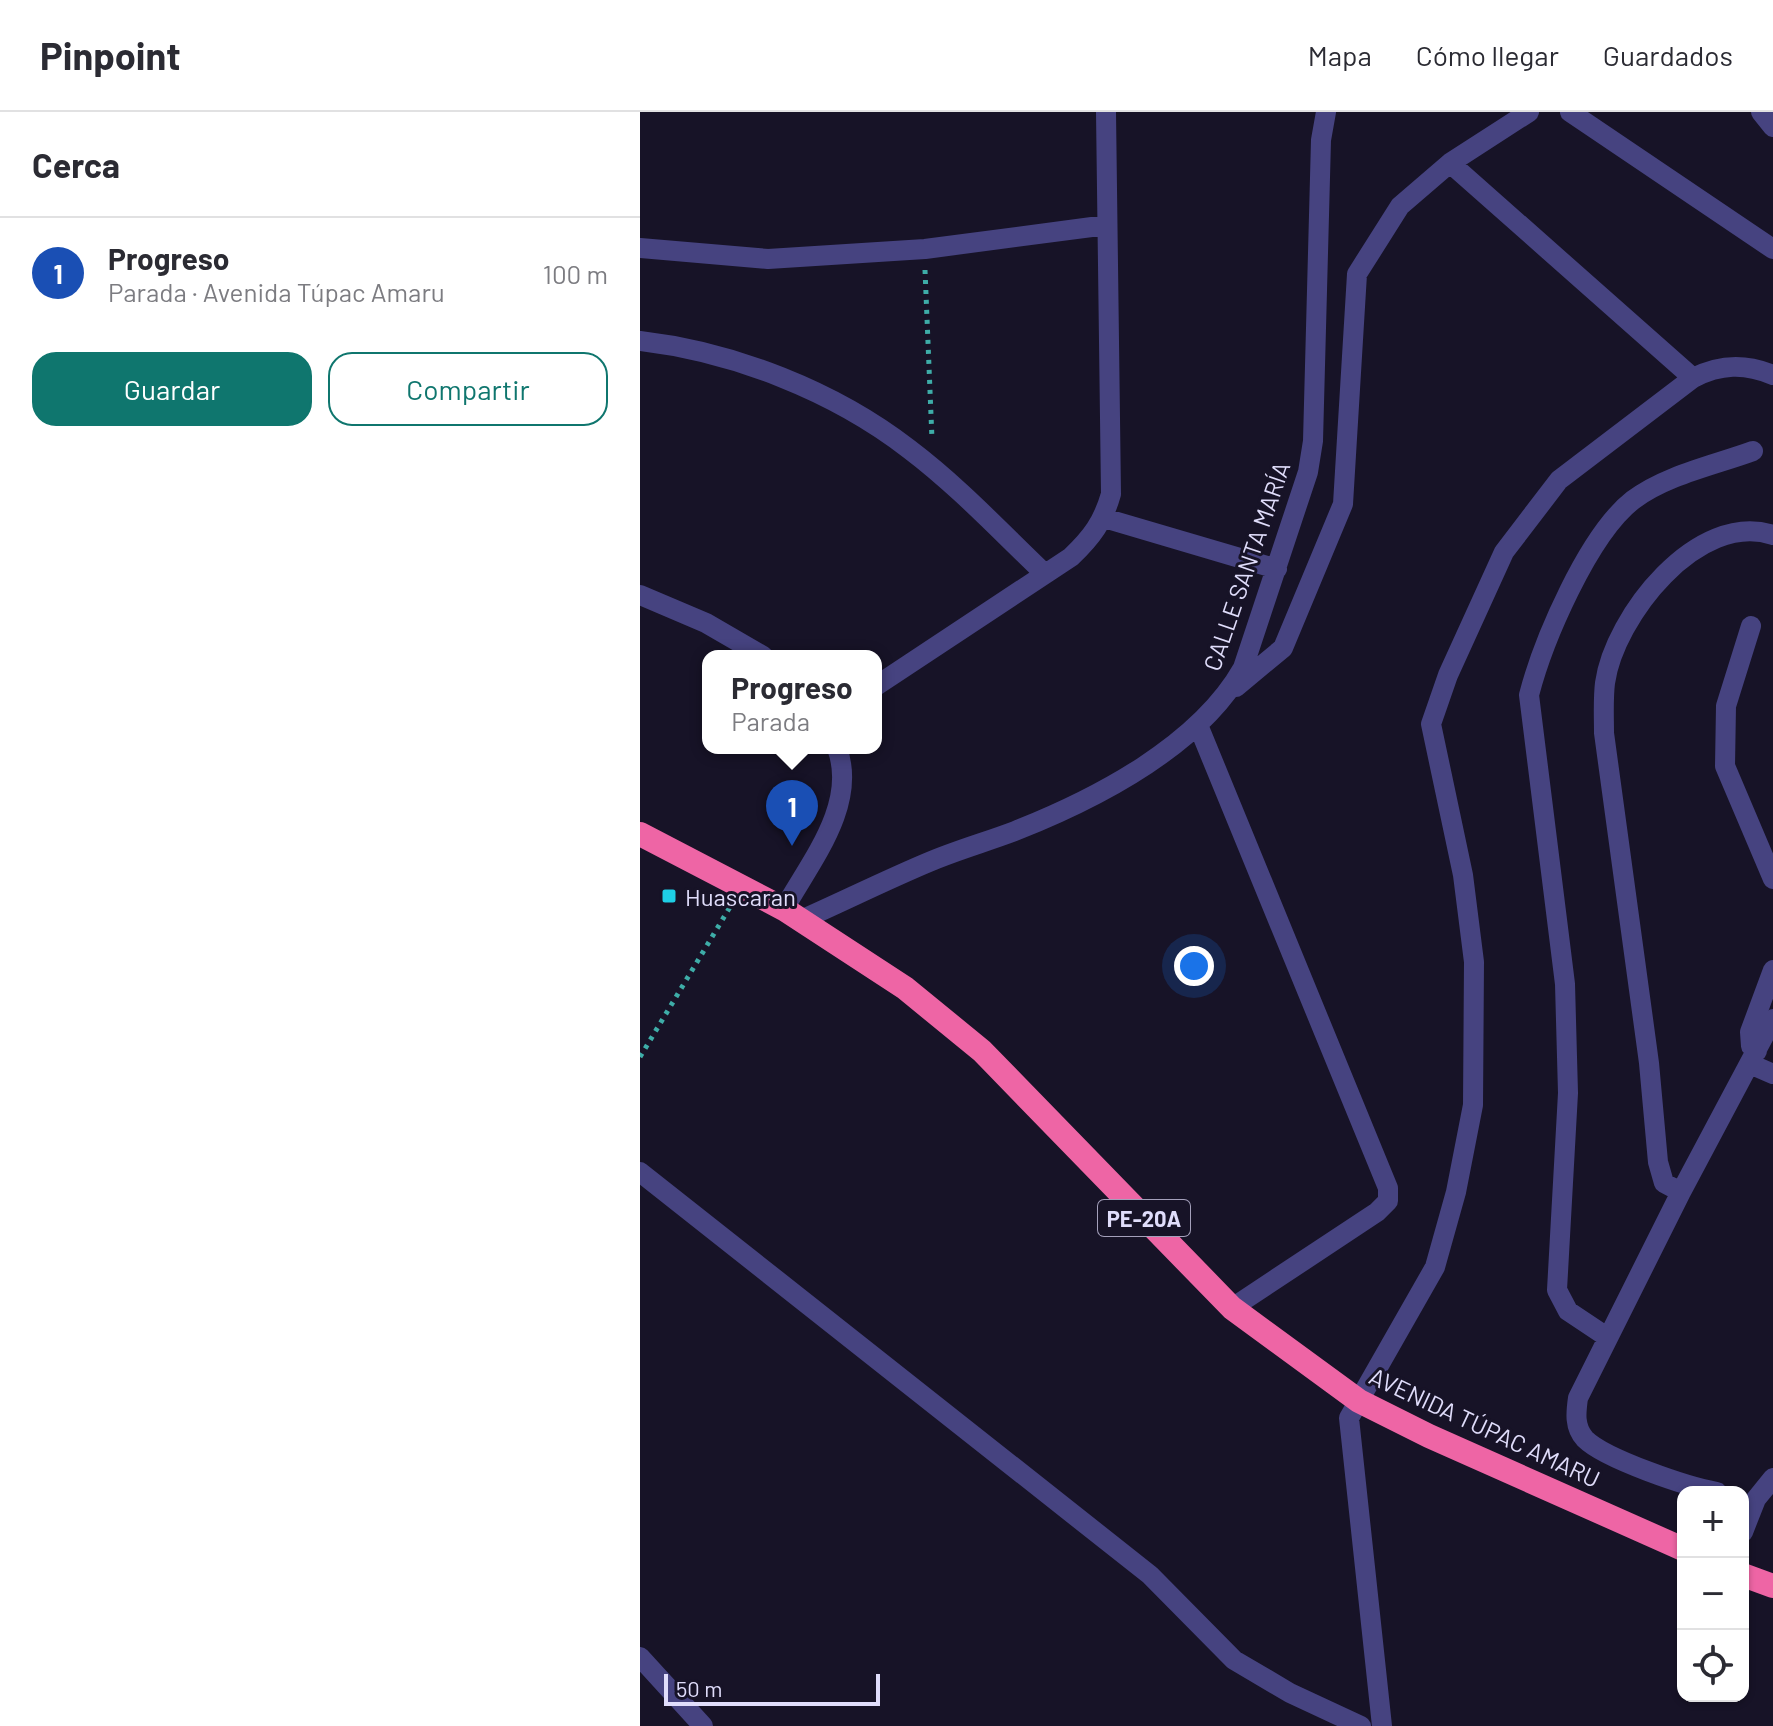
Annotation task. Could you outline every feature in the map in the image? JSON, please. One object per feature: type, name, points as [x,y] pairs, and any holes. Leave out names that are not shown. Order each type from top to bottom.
[{"type":"highway","name":"AVENIDA TÚPAC AMARU","points":[[640,834],[792,914],[905,988],[982,1051],[1232,1308],[1359,1401],[1429,1436],[1677,1546]]},
{"type":"highway","points":[[1749,1577],[1773,1586]]},
{"type":"street","points":[[882,682],[1044,573],[1092,537],[1104,518],[1111,494],[1106,112]]},
{"type":"street","name":"CALLE SANTA MARÍA","points":[[792,914],[1014,832],[1090,797],[1198,725],[1228,694],[1243,668],[1308,472],[1313,441],[1313,341],[1321,140],[1326,112]]},
{"type":"street","points":[[1228,694],[1283,648],[1343,504],[1357,274],[1400,206],[1450,163],[1529,112]]},
{"type":"street","points":[[1570,112],[1773,249]]},
{"type":"street","points":[[1761,112],[1773,127]]},
{"type":"street","points":[[1450,163],[1693,378]]},
{"type":"street","points":[[640,248],[768,259],[925,249],[1107,225]]},
{"type":"street","points":[[640,341],[730,358],[786,380],[842,408],[908,448],[1044,573]]},
{"type":"street","points":[[1382,1726],[1349,1418],[1435,1267],[1456,1192],[1473,1105],[1474,962],[1463,875],[1431,724],[1448,675],[1504,552],[1559,480],[1693,378],[1713,367],[1751,366],[1773,375]]},
{"type":"street","points":[[1607,1337],[1568,1311],[1557,1290],[1568,1093],[1565,984],[1529,695],[1539,657],[1572,589],[1599,540],[1632,501],[1669,481],[1753,451]]},
{"type":"street","points":[[1104,518],[1277,569]]},
{"type":"street","points":[[1681,1192],[1664,1183],[1658,1162],[1649,1063],[1604,733],[1605,681],[1623,637],[1647,594],[1670,568],[1692,549],[1725,532],[1773,535]]},
{"type":"street","points":[[640,595],[706,623],[753,650]]},
{"type":"street","points":[[1751,626],[1726,706],[1725,766],[1773,879]]},
{"type":"street","points":[[1198,725],[1388,1188],[1388,1201],[1377,1212],[1232,1308]]},
{"type":"street","points":[[792,914],[834,819],[841,792],[838,754]]},
{"type":"street","points":[[1773,970],[1750,1032],[1754,1057],[1773,1074]]},
{"type":"street","points":[[1699,1486],[1631,1464],[1600,1450],[1583,1437],[1575,1420],[1578,1398],[1681,1192],[1773,1019]]},
{"type":"street","points":[[640,1172],[1150,1575],[1234,1660],[1290,1693],[1361,1726]]},
{"type":"street","points":[[1750,1498],[1773,1478]]},
{"type":"street","points":[[640,1657],[703,1726]]},
{"type":"path","points":[[925,249],[934,470]]},
{"type":"path","points":[[640,1057],[742,887]]},
{"type":"place","name":"Progreso","points":[[792,846]]},
{"type":"place","name":"Huascaran","points":[[669,896]]}]
